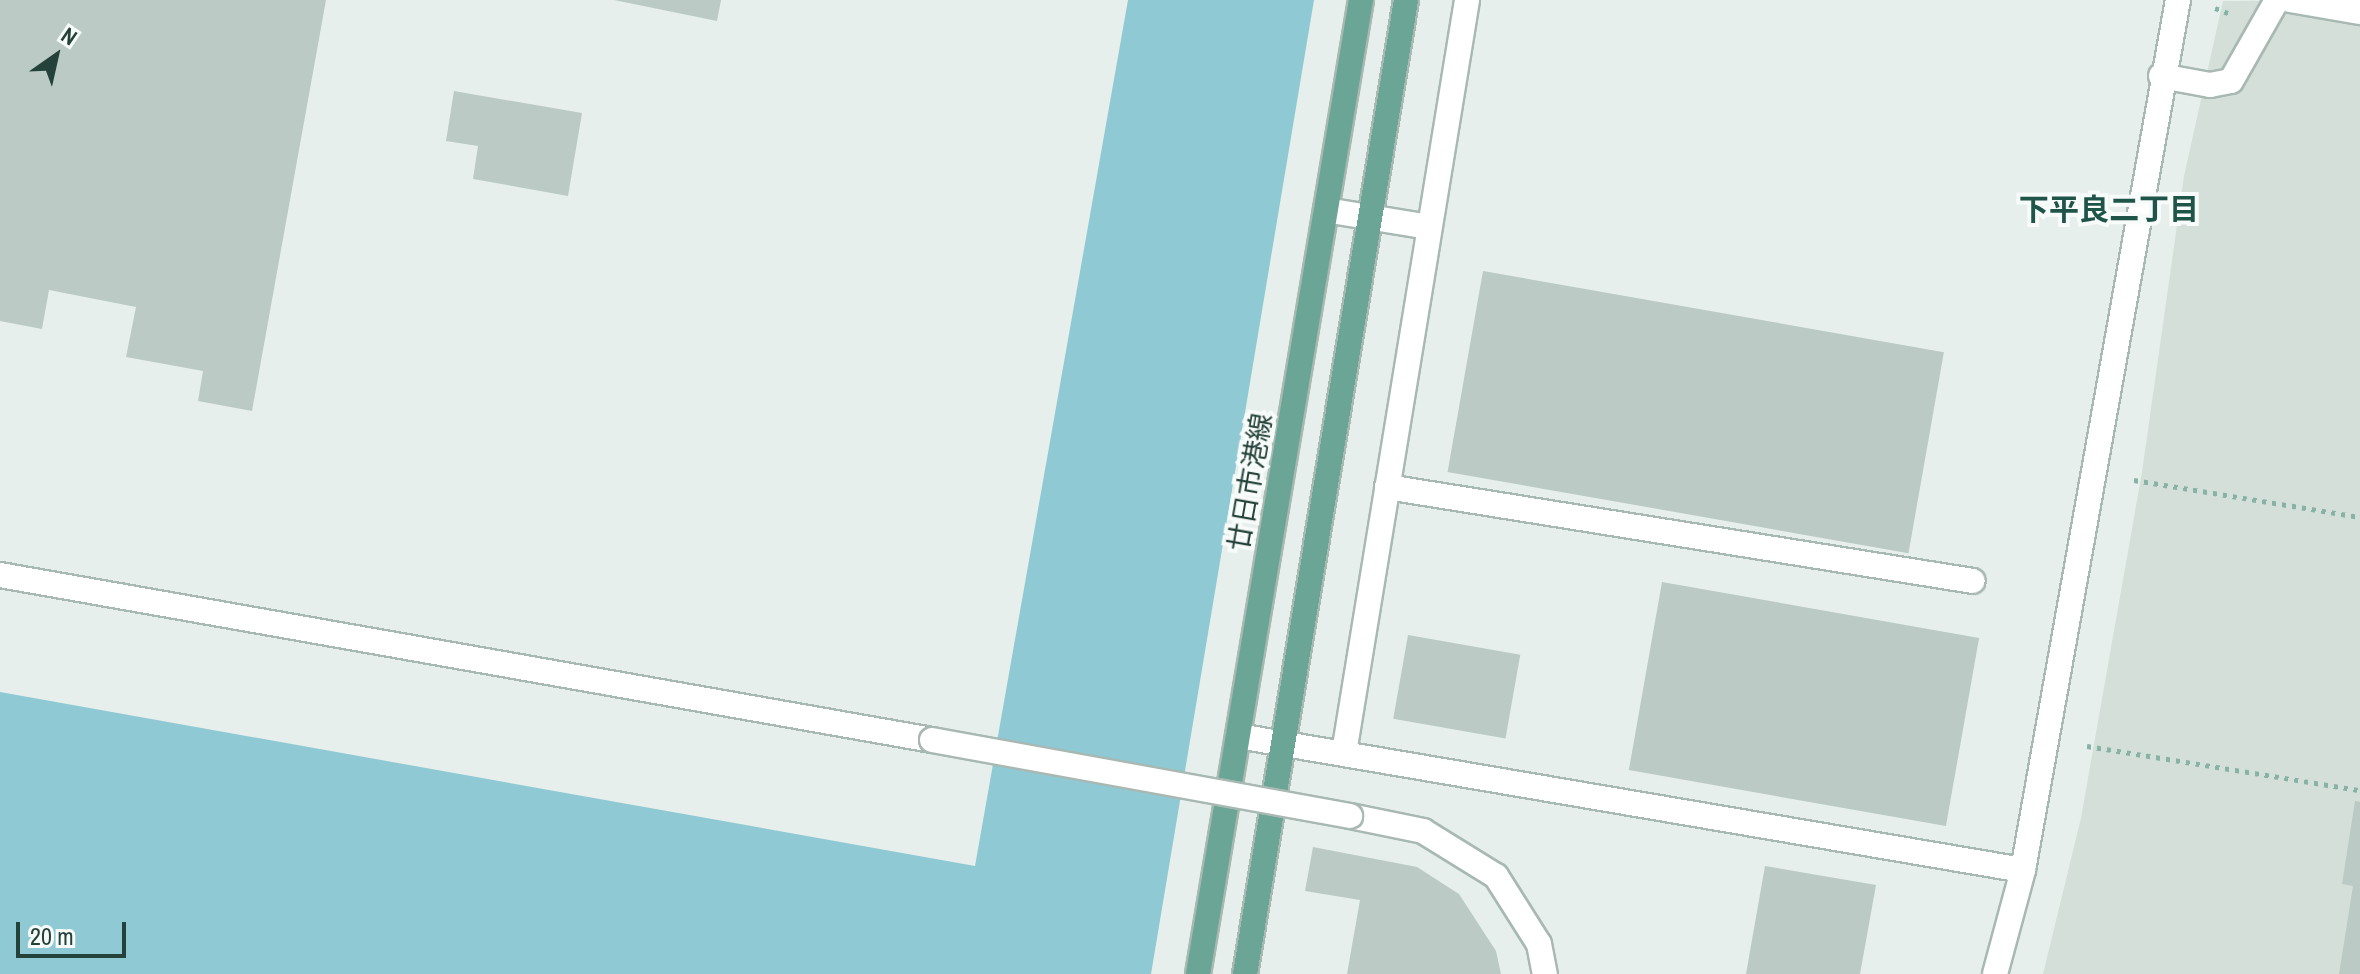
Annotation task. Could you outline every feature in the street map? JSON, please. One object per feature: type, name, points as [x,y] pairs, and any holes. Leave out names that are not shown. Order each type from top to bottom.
[{"type":"main road","name":"廿日市港線","points":[[1198,974],[1361,0]]},
{"type":"main road","points":[[1245,974],[1406,0]]},
{"type":"street","points":[[1344,753],[1467,0]]},
{"type":"street","points":[[1995,974],[2023,870],[2161,76],[2178,0]]},
{"type":"street","points":[[2161,76],[2210,85],[2231,81],[2277,0]]},
{"type":"street","points":[[2290,0],[2360,12]]},
{"type":"street","points":[[1326,210],[1429,227]]},
{"type":"street","points":[[1387,487],[1973,581]]},
{"type":"street","points":[[0,575],[932,740],[1423,831],[1496,876],[1539,944],[1545,974]]},
{"type":"street","points":[[1238,736],[2023,870]]},
{"type":"path","points":[[2134,480],[2360,517]]},
{"type":"path","points":[[2087,746],[2360,790]]},
{"type":"shaded area","points":[[2360,0],[2360,974],[2043,974],[2081,818],[2142,472],[2184,176],[2223,1]]},
{"type":"water","points":[[1128,0],[1314,0],[1151,974],[0,974],[0,692],[975,866]]},
{"type":"building","points":[[0,0],[326,0],[252,411],[198,401],[203,371],[126,357],[136,307],[49,290],[42,329],[0,321]]},
{"type":"building","points":[[614,0],[721,0],[717,21]]},
{"type":"building","points":[[454,91],[582,113],[568,196],[473,179],[478,146],[446,141]]},
{"type":"building","points":[[1483,271],[1944,352],[1908,553],[1448,472]]},
{"type":"building","points":[[1662,582],[1979,638],[1946,826],[1629,770]]},
{"type":"building","points":[[1408,635],[1520,655],[1506,739],[1393,719]]},
{"type":"building","points":[[2355,801],[2360,802],[2360,974],[2339,974],[2353,886],[2342,884]]},
{"type":"building","points":[[1313,847],[1417,867],[1459,894],[1496,951],[1501,974],[1347,974],[1360,900],[1305,891]]},
{"type":"building","points":[[1765,866],[1876,885],[1860,974],[1746,974]]},
{"type":"district","name":"下平良二丁目","points":[[2109,209]]}]
